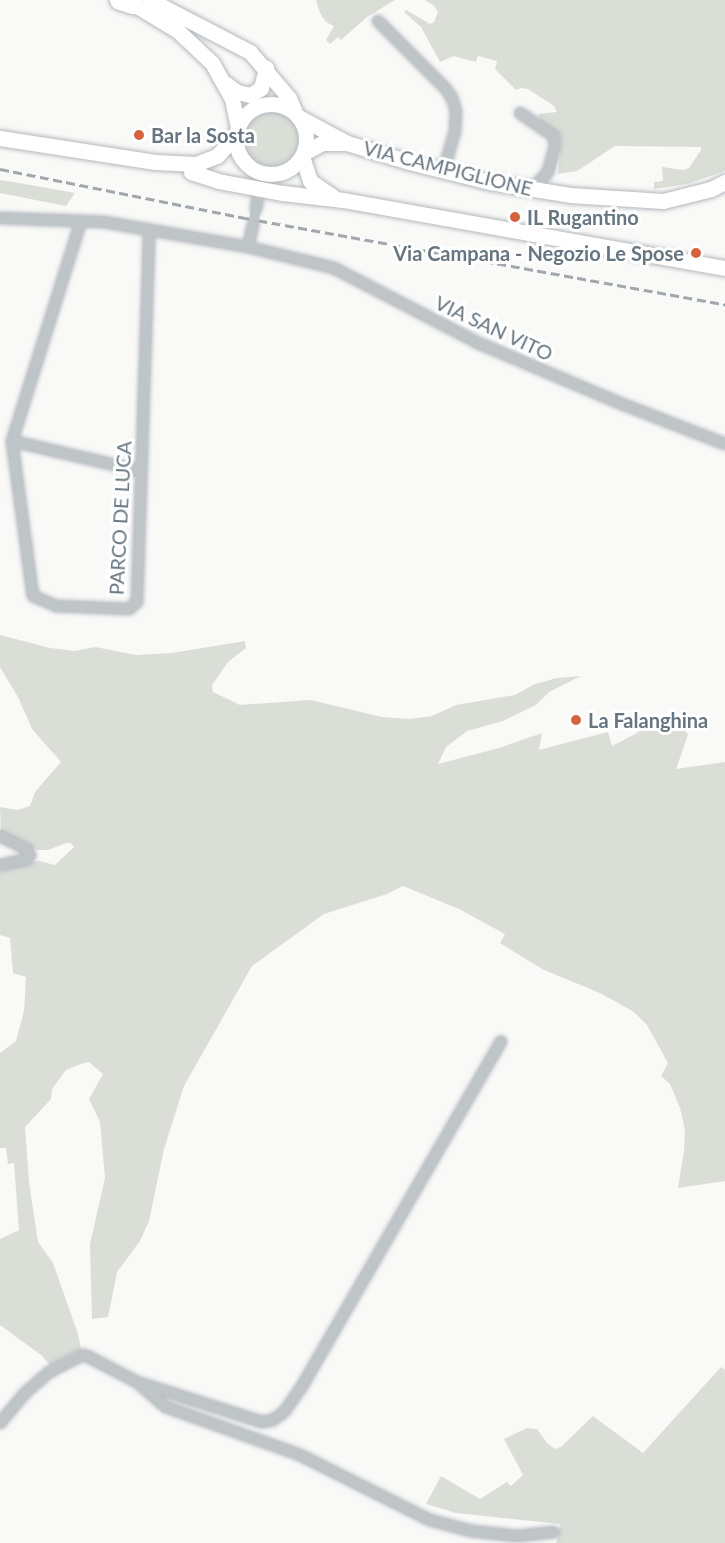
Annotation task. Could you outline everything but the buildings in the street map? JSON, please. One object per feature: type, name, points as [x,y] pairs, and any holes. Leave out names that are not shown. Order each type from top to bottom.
[{"type":"main road","points":[[133,1],[229,39],[250,52],[266,68],[289,98],[297,115],[307,138],[303,155],[310,182],[343,200]]},
{"type":"main road","points":[[133,1],[178,31],[212,63],[225,83],[235,107],[242,159],[298,195]]},
{"type":"main road","points":[[212,63],[215,45],[229,39]]},
{"type":"main road","points":[[225,83],[237,92],[249,95],[261,88],[266,68]]},
{"type":"main road","points":[[0,138],[155,162],[196,164],[207,162],[223,151],[248,113],[263,105],[280,104],[297,115]]},
{"type":"main road","name":"VIA CAMPIGLIONE","points":[[297,115],[347,143],[444,170],[532,189],[603,198],[663,201],[711,189],[725,182]]},
{"type":"main road","name":"VIA CAMPIGLIONE","points":[[303,155],[322,143],[347,143]]},
{"type":"main road","points":[[191,172],[237,176],[282,173],[290,169],[303,155]]},
{"type":"main road","points":[[155,162],[212,180],[259,189],[343,200],[725,268]]},
{"type":"street","points":[[378,21],[446,89],[452,98],[456,111],[455,131],[444,170]]},
{"type":"street","points":[[520,113],[554,136],[555,146],[548,172],[532,189]]},
{"type":"street","points":[[248,247],[259,189]]},
{"type":"street","name":"VIA SAN VITO","points":[[0,218],[81,221],[149,231],[248,247],[334,268],[476,342],[627,406],[725,444]]},
{"type":"street","name":"PARCO DE LUCA","points":[[81,221],[12,441],[33,596],[56,606],[129,609],[137,602],[149,231]]},
{"type":"street","points":[[12,441],[141,471]]},
{"type":"street","points":[[0,836],[27,849],[30,855],[28,859],[0,865]]},
{"type":"street","points":[[0,1423],[24,1394],[49,1372],[82,1355],[137,1382],[262,1422],[273,1420],[284,1412],[301,1388],[501,1042]]},
{"type":"street","points":[[137,1382],[166,1407],[300,1455],[430,1520],[471,1531],[517,1536],[554,1532]]},
{"type":"shaded area","points":[[316,0],[395,0],[367,17],[341,40],[338,37],[330,44],[326,40],[334,26],[326,22]]},
{"type":"shaded area","points":[[425,0],[725,0],[725,171],[687,184],[654,189],[654,182],[663,181],[662,167],[683,170],[689,168],[701,147],[615,146],[577,171],[558,174],[561,143],[556,133],[542,123],[538,114],[557,112],[554,106],[528,89],[516,90],[495,69],[497,61],[478,56],[476,62],[454,56],[440,62],[421,27],[404,12],[406,10],[430,24],[434,22],[438,12]]},
{"type":"shaded area","points":[[271,109],[288,114],[296,122],[301,139],[296,156],[288,164],[271,169],[254,164],[246,156],[241,139],[246,122],[254,114]]},
{"type":"shaded area","points":[[0,180],[75,193],[66,206],[0,193]]},
{"type":"shaded area","points":[[0,635],[50,648],[75,651],[95,647],[136,655],[172,653],[245,641],[246,648],[228,662],[212,685],[213,692],[240,705],[311,700],[382,717],[409,719],[432,716],[456,705],[515,695],[535,684],[557,678],[581,676],[549,692],[536,705],[503,721],[467,731],[446,747],[438,764],[499,748],[542,733],[539,750],[608,732],[612,746],[639,732],[639,726],[652,721],[672,719],[685,721],[684,728],[688,735],[676,769],[725,762],[725,1181],[678,1188],[685,1130],[680,1108],[670,1084],[661,1076],[668,1063],[647,1025],[634,1012],[602,994],[542,969],[500,943],[505,934],[459,909],[403,886],[387,894],[324,914],[252,966],[184,1086],[164,1149],[149,1221],[140,1241],[117,1272],[108,1317],[92,1319],[90,1244],[105,1178],[100,1122],[89,1099],[103,1074],[89,1062],[66,1070],[52,1089],[51,1099],[25,1127],[29,1182],[38,1242],[53,1263],[81,1349],[50,1365],[41,1355],[0,1325],[0,1239],[19,1230],[14,1163],[8,1164],[6,1148],[0,1148],[0,1053],[16,1041],[24,1011],[26,977],[13,973],[10,938],[0,935],[0,867],[39,861],[55,865],[74,847],[71,843],[66,843],[48,850],[37,850],[1,834],[0,807],[18,810],[30,806],[35,792],[61,762],[32,729],[18,697],[0,667]]},
{"type":"shaded area","points":[[721,1367],[725,1370],[725,1543],[556,1543],[560,1524],[456,1513],[426,1504],[441,1476],[480,1499],[507,1482],[511,1486],[523,1475],[504,1439],[527,1428],[537,1429],[547,1443],[555,1449],[561,1447],[593,1416],[643,1453]]},
{"type":"railway","points":[[0,169],[245,218],[725,304]]},
{"type":"place","name":"Bar la Sosta","points":[[139,135]]},
{"type":"place","name":"IL Rugantino","points":[[515,217]]},
{"type":"place","name":"Via Campana - Negozio Le Spose","points":[[696,253]]},
{"type":"place","name":"La Falanghina","points":[[576,720]]}]
